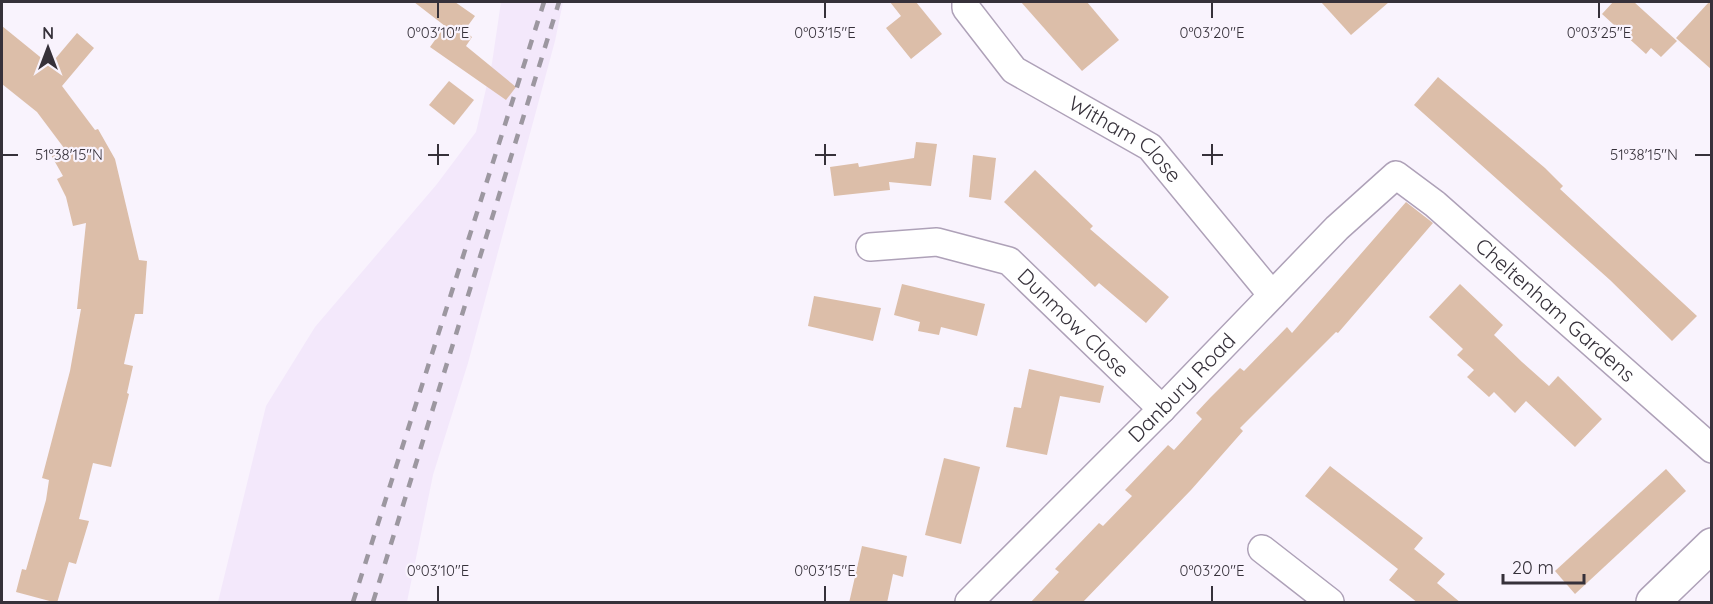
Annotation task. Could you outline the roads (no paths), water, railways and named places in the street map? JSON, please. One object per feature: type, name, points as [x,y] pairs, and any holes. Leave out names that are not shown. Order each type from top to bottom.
[{"type":"street","name":"Witham Close","points":[[966,2],[966,8],[1014,70],[1150,147],[1272,295]]},
{"type":"street","name":"Danbury Road","points":[[969,603],[1162,409],[1337,228],[1396,176]]},
{"type":"street","name":"Cheltenham Gardens","points":[[1396,176],[1435,204],[1712,449]]},
{"type":"street","name":"Dunmow Close","points":[[870,247],[937,242],[1009,261],[1162,409]]},
{"type":"street","points":[[1653,603],[1712,545]]},
{"type":"street","points":[[1262,549],[1330,603]]},
{"type":"railway","points":[[353,602],[544,2]]},
{"type":"railway","points":[[373,602],[559,2]]}]
